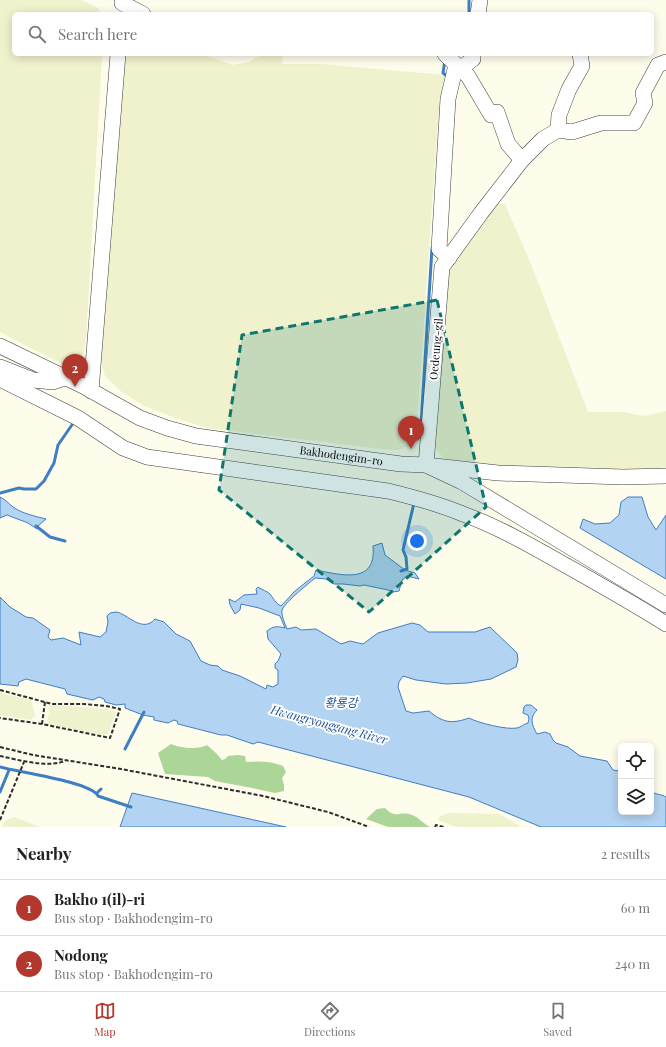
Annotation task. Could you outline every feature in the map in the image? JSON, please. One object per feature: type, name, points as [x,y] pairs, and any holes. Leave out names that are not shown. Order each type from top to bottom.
[{"type":"street","points":[[478,12],[480,0]]},
{"type":"street","points":[[122,6],[137,12]]},
{"type":"street","points":[[91,391],[118,56]]},
{"type":"street","points":[[447,56],[468,76],[491,115],[494,116],[497,112],[508,144],[522,160]]},
{"type":"street","points":[[449,258],[439,249],[448,100],[458,67],[473,59],[473,56]]},
{"type":"street","points":[[580,56],[582,66],[569,89],[559,115],[558,130],[572,132],[601,123],[634,123],[645,103],[643,93],[658,65],[666,62]]},
{"type":"street","name":"Oedeung-gil","points":[[426,466],[442,267],[522,160],[543,139],[558,130]]},
{"type":"street","name":"Bakhodengim-ro","points":[[0,346],[91,391],[140,418],[167,428],[196,436],[369,460],[426,466],[462,482],[666,605]]},
{"type":"street","points":[[0,367],[33,380],[53,382],[65,378]]},
{"type":"street","points":[[0,379],[78,418],[123,448],[147,457],[388,491],[464,514],[504,532],[625,599],[666,624]]},
{"type":"street","points":[[426,466],[498,473],[666,476]]},
{"type":"path","points":[[0,690],[52,704],[84,704],[120,709],[110,738],[42,724],[0,718]]},
{"type":"path","points":[[42,724],[45,702]]},
{"type":"path","points":[[0,747],[34,755],[263,796],[328,812],[369,827]]},
{"type":"path","points":[[0,756],[24,762],[58,764],[65,760]]},
{"type":"path","points":[[0,820],[24,762]]},
{"type":"path","points":[[435,827],[436,825],[444,827]]},
{"type":"highlighted area","points":[[437,300],[486,507],[369,612],[219,490],[242,335]]},
{"type":"green space","points":[[0,0],[82,0],[98,8],[101,12],[12,12],[12,56],[102,56],[86,341],[83,355],[74,366],[66,366],[0,332]]},
{"type":"green space","points":[[124,56],[207,56],[233,65],[249,62],[259,56],[283,56],[282,64],[321,64],[445,75],[443,98],[438,119],[417,424],[415,441],[409,446],[399,450],[390,450],[207,428],[144,406],[119,390],[105,376],[100,359]]},
{"type":"green space","points":[[497,204],[505,204],[531,264],[588,412],[623,412],[644,416],[666,411],[666,472],[608,472],[456,464],[444,459],[437,450],[433,438],[447,270]]},
{"type":"green space","points":[[0,693],[31,700],[35,715],[31,720],[0,715]]},
{"type":"green space","points":[[50,705],[107,709],[116,712],[108,734],[103,735],[47,724]]},
{"type":"green space","points":[[171,744],[189,748],[199,748],[207,745],[222,760],[228,756],[238,755],[245,756],[246,762],[274,763],[283,766],[286,772],[282,778],[284,791],[275,793],[215,781],[208,777],[165,774],[158,753]]},
{"type":"green space","points":[[385,808],[389,812],[395,814],[404,813],[412,815],[430,827],[388,827],[366,819],[377,809]]},
{"type":"green space","points":[[449,813],[499,814],[522,827],[456,827],[438,820],[440,816]]},
{"type":"green space","points":[[14,817],[40,827],[2,827],[5,821]]},
{"type":"water","points":[[0,497],[21,511],[46,519],[38,526],[37,529],[28,523],[7,515],[0,518]]},
{"type":"water","points":[[628,497],[642,497],[648,517],[656,530],[666,515],[666,579],[580,528],[583,519],[595,524],[610,523],[619,515],[621,502]]},
{"type":"water","name":"황룡강","points":[[382,543],[385,555],[405,570],[415,573],[419,579],[407,576],[402,580],[399,591],[393,592],[364,585],[334,584],[326,579],[315,578],[284,606],[282,612],[287,629],[296,627],[301,630],[316,629],[341,644],[350,641],[363,644],[378,633],[412,623],[420,625],[428,632],[475,632],[490,627],[517,653],[518,660],[516,667],[491,679],[467,683],[446,684],[416,680],[403,676],[398,687],[406,711],[413,713],[429,711],[443,720],[453,722],[469,718],[493,726],[518,728],[528,723],[528,715],[523,713],[524,707],[526,705],[531,705],[537,710],[534,713],[532,722],[537,734],[545,732],[550,734],[556,743],[568,747],[580,756],[607,761],[613,770],[618,771],[618,815],[654,815],[654,792],[666,797],[666,827],[541,827],[469,797],[258,742],[253,744],[227,735],[221,735],[178,724],[177,721],[174,720],[168,723],[154,720],[154,717],[143,715],[125,708],[125,704],[116,705],[105,702],[104,699],[99,697],[93,700],[67,694],[65,689],[26,679],[19,682],[18,686],[0,684],[0,597],[10,607],[26,617],[33,618],[50,630],[48,637],[51,640],[63,638],[81,645],[79,632],[100,637],[106,632],[108,622],[107,616],[110,613],[120,613],[140,624],[150,623],[155,619],[164,622],[176,634],[190,641],[201,661],[210,665],[218,666],[222,670],[240,676],[266,689],[267,685],[273,687],[278,684],[278,670],[275,668],[275,664],[281,654],[268,639],[267,631],[275,627],[285,628],[280,616],[259,608],[241,604],[240,610],[235,614],[230,605],[229,599],[235,602],[244,595],[257,594],[256,589],[258,587],[269,593],[281,606],[295,591],[314,576],[316,570],[346,575],[363,572],[369,567],[373,558],[373,546]]},
{"type":"water","points":[[132,793],[286,827],[120,827]]},
{"type":"waterway","points":[[469,0],[469,12]]},
{"type":"waterway","points":[[445,60],[443,73],[447,76],[447,78]]},
{"type":"waterway","points":[[421,425],[432,248]]},
{"type":"waterway","points":[[0,493],[19,488],[36,489],[44,481],[54,463],[58,445],[74,422]]},
{"type":"waterway","points":[[401,571],[407,569],[406,557],[403,550],[414,503]]},
{"type":"waterway","points":[[36,526],[50,537],[65,541]]},
{"type":"waterway","points":[[125,749],[144,712]]},
{"type":"waterway","points":[[0,767],[83,786],[93,791],[98,796],[131,807]]},
{"type":"waterway","points":[[0,792],[9,770]]},
{"type":"waterway","points":[[97,793],[101,789]]},
{"type":"place","name":"Nodong","points":[[75,387]]},
{"type":"place","name":"Bakho 1(il)-ri","points":[[411,449]]},
{"type":"water label","name":"Hwangryonggang River","points":[[329,725]]}]
